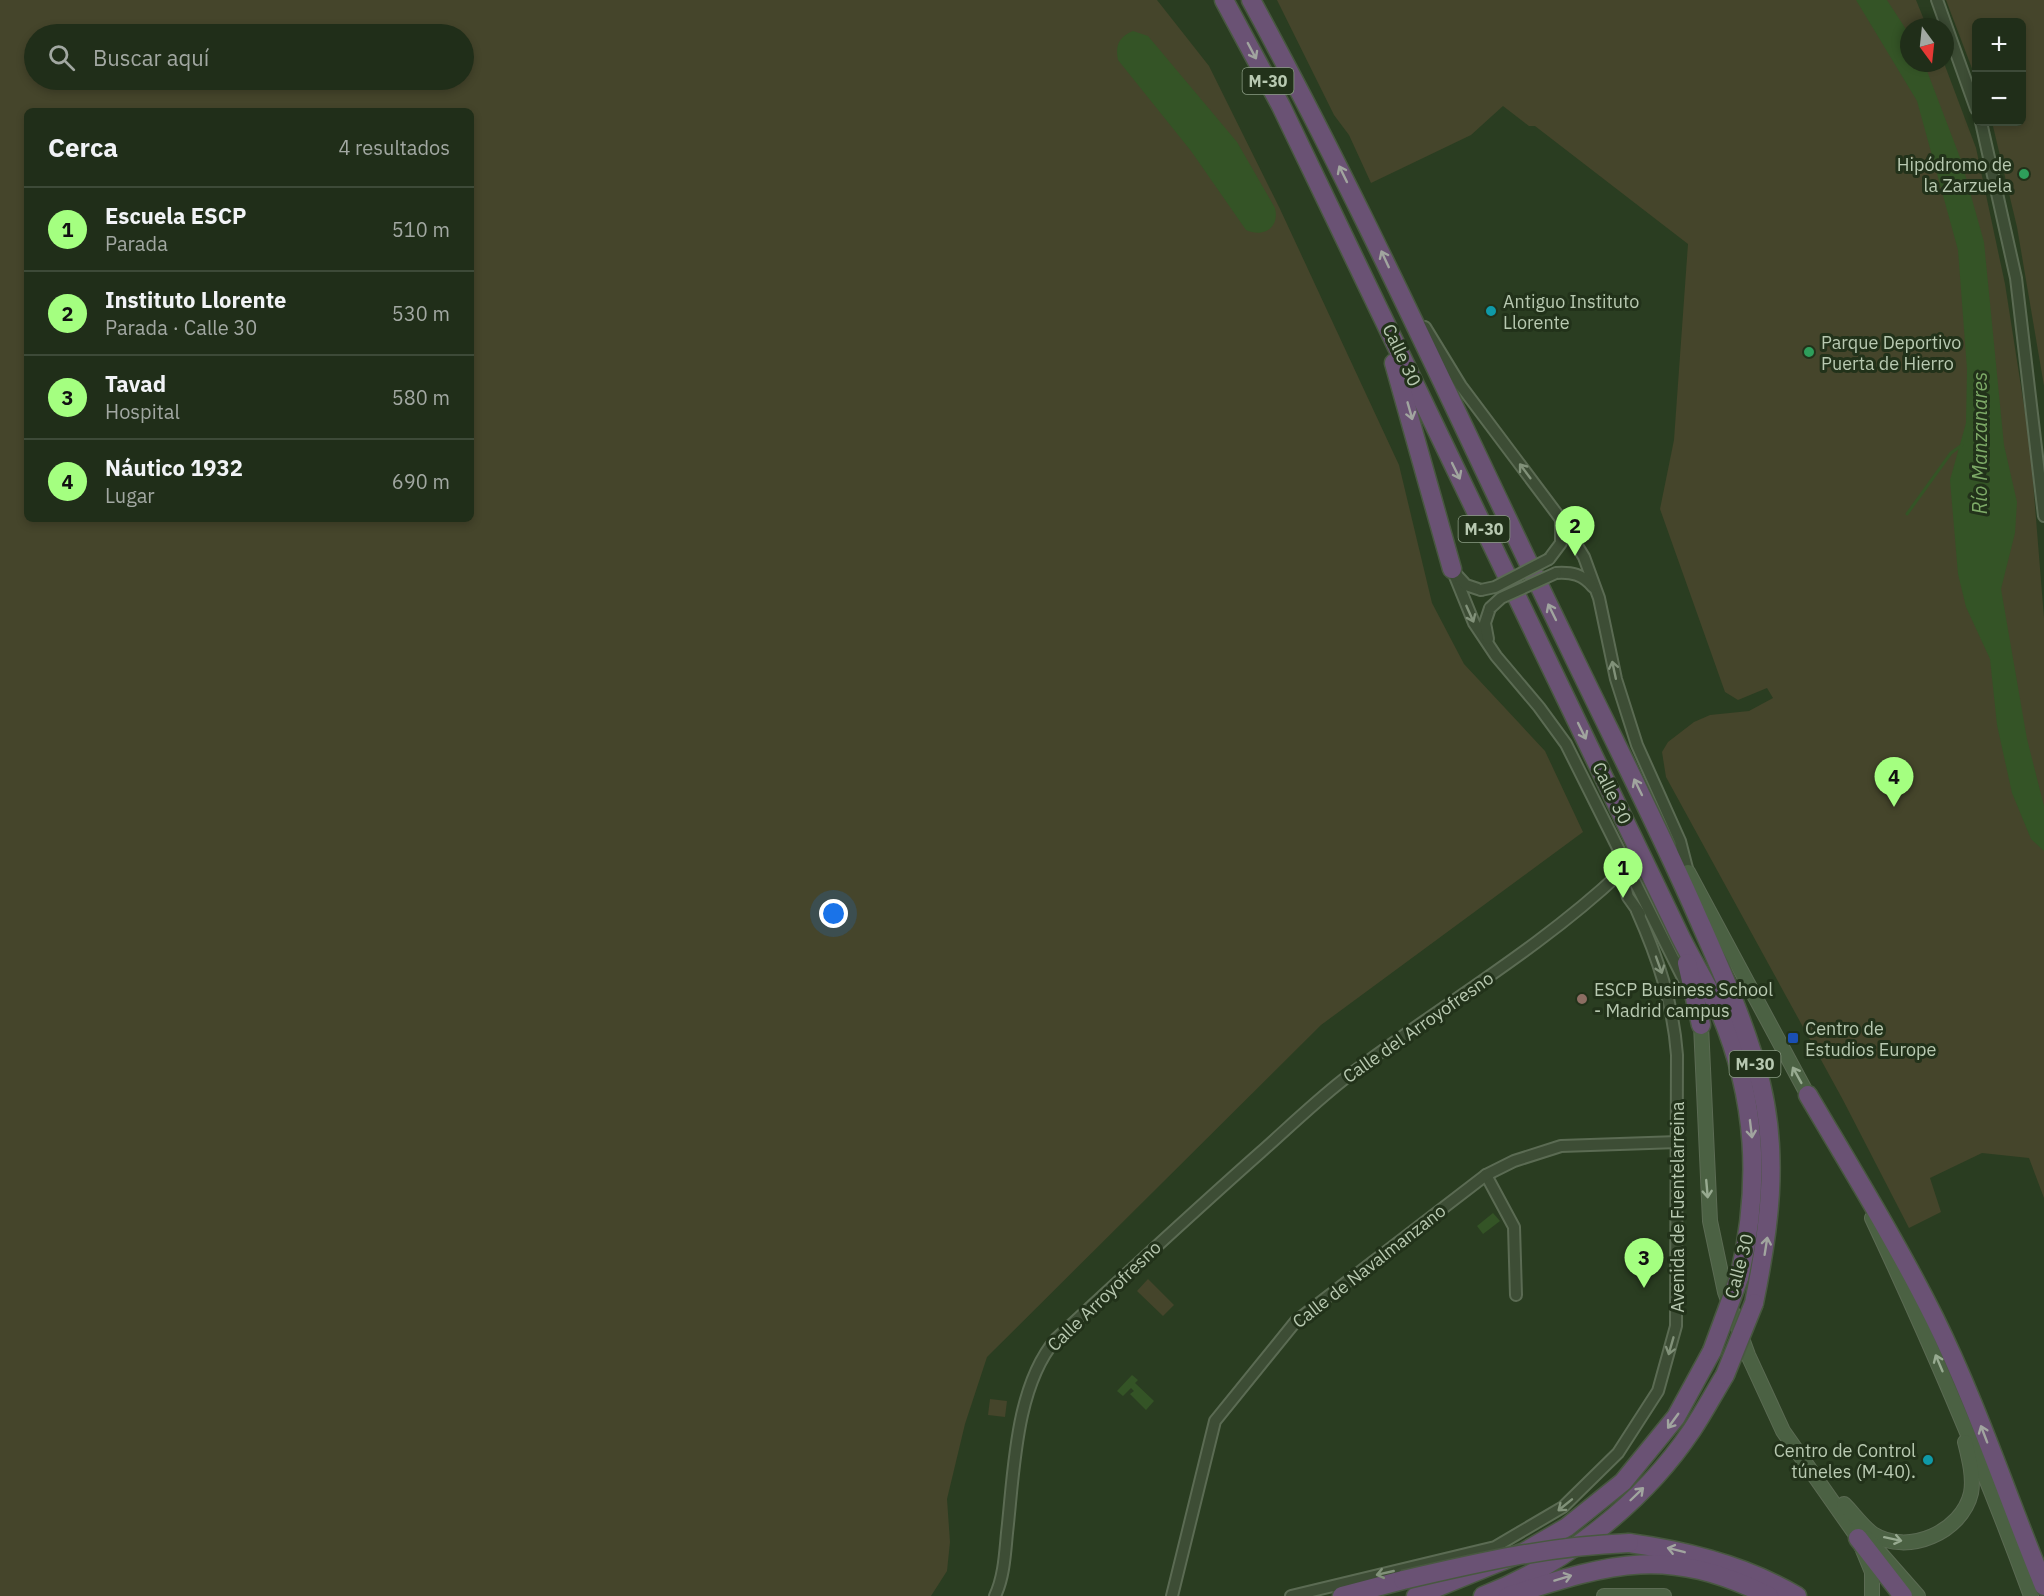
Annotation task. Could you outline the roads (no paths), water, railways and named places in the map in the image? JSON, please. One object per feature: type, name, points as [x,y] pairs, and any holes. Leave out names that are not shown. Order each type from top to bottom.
[{"type":"highway","name":"Calle 30","points":[[1224,0],[1281,106],[1346,238],[1681,938],[1719,1011],[1744,1088],[1751,1127],[1753,1202],[1739,1278],[1712,1352],[1676,1418],[1623,1482],[1567,1527],[1524,1552],[1416,1596]]},
{"type":"highway","name":"Calle 30","points":[[1251,0],[1309,106],[1400,292],[1448,398],[1664,840],[1736,1005],[1761,1082],[1772,1160],[1766,1245],[1754,1303],[1725,1375],[1691,1431],[1641,1491],[1583,1542],[1484,1596]]},
{"type":"highway","points":[[1346,238],[1355,280],[1398,371],[1452,569]]},
{"type":"highway","points":[[1400,292],[1425,327]]},
{"type":"highway","points":[[1664,840],[1688,872]]},
{"type":"highway","points":[[1681,938],[1701,1026]]},
{"type":"highway","points":[[1808,1095],[1934,1316],[1963,1379],[2044,1586]]},
{"type":"highway","points":[[1858,1538],[1903,1596]]},
{"type":"highway","points":[[1342,1596],[1505,1556],[1572,1545],[1629,1543],[1680,1551],[1797,1596]]},
{"type":"highway","points":[[1508,1596],[1620,1564],[1660,1563],[1749,1579],[1769,1596]]},
{"type":"street","points":[[1937,0],[1972,96]]},
{"type":"street","points":[[1982,126],[2016,278],[2044,516]]},
{"type":"street","points":[[1425,327],[1461,386],[1560,518],[1584,557],[1599,597],[1622,700],[1637,745],[1680,841],[1688,872],[1868,1209],[1952,1395],[2002,1514],[2031,1596]]},
{"type":"street","points":[[1452,569],[1466,585],[1482,590],[1495,587],[1549,559],[1561,543],[1560,518]]},
{"type":"street","points":[[1452,569],[1474,623],[1496,656],[1539,707],[1566,744],[1617,851],[1677,965],[1701,1026],[1708,1199],[1714,1246],[1725,1292],[1748,1355],[1778,1421],[1848,1520],[1858,1538],[1872,1572],[1872,1596]]},
{"type":"street","points":[[1496,656],[1485,623],[1490,608],[1501,598],[1556,573],[1570,572],[1582,576],[1599,597]]},
{"type":"street","name":"Avenida de Fuentelarreina","points":[[1291,1596],[1495,1547],[1563,1507],[1618,1453],[1658,1391],[1676,1326],[1678,1142],[1674,1023],[1664,977],[1637,911],[1624,886],[1617,851]]},
{"type":"street","name":"Calle del Arroyofresno","points":[[1242,1169],[1341,1081],[1411,1030],[1481,985],[1600,892],[1620,873]]},
{"type":"street","name":"Calle del Arroyofresno","points":[[1600,892],[1624,886]]},
{"type":"street","name":"Avenida de Fuentelarreina","points":[[1637,911],[1677,965]]},
{"type":"street","name":"Calle de Navalmanzano","points":[[1172,1596],[1215,1421],[1296,1321],[1485,1175],[1514,1161],[1561,1146],[1678,1142]]},
{"type":"street","name":"Calle Arroyofresno","points":[[995,1596],[1003,1565],[1025,1405],[1043,1355],[1056,1339],[1242,1169]]},
{"type":"street","points":[[1485,1175],[1514,1227],[1516,1295]]},
{"type":"street","points":[[1817,1477],[1873,1534],[1896,1542],[1924,1540],[1939,1533],[1953,1523],[1966,1507],[1971,1491],[1970,1462],[1952,1395]]},
{"type":"street","points":[[2002,1514],[2026,1596]]},
{"type":"street","points":[[1848,1520],[1875,1545],[1918,1596]]},
{"type":"street","points":[[1604,1596],[1632,1594],[1664,1596]]},
{"type":"water","name":"Río Manzanares","points":[[1856,0],[1887,0],[1900,20],[1900,72],[1927,72],[1961,160],[1984,242],[2004,445],[2017,502],[2015,533],[2001,589],[2027,739],[2044,806],[2044,851],[2031,839],[2012,793],[1997,725],[1990,659],[1966,607],[1958,574],[1950,480],[1966,423],[1967,369],[1958,250],[1917,101]]},
{"type":"water","points":[[1133,31],[1148,36],[1237,142],[1275,208],[1275,221],[1269,229],[1258,233],[1246,230],[1191,151],[1118,60],[1119,42]]},
{"type":"water","points":[[1493,1213],[1500,1221],[1483,1234],[1477,1226]]},
{"type":"water","points":[[1132,1375],[1138,1380],[1135,1383],[1154,1401],[1146,1410],[1130,1394],[1134,1391],[1131,1388],[1123,1396],[1117,1391]]},
{"type":"waterway","name":"Río Manzanares","points":[[1907,514],[1951,453],[1962,445]]},
{"type":"place","name":"Hipódromo de la Zarzuela","points":[[2024,174]]},
{"type":"place","name":"Antiguo Instituto Llorente","points":[[1491,311]]},
{"type":"place","name":"Parque Deportivo Puerta de Hierro","points":[[1809,352]]},
{"type":"place","name":"Instituto Llorente","points":[[1575,556]]},
{"type":"place","name":"Náutico 1932","points":[[1894,807]]},
{"type":"place","name":"Escuela ESCP","points":[[1623,898]]},
{"type":"place","name":"ESCP Business School - Madrid campus","points":[[1582,999]]},
{"type":"place","name":"Centro de Estudios Europe","points":[[1793,1038]]},
{"type":"place","name":"Tavad","points":[[1644,1288]]},
{"type":"place","name":"Centro de Control túneles (M-40).","points":[[1928,1460]]}]
